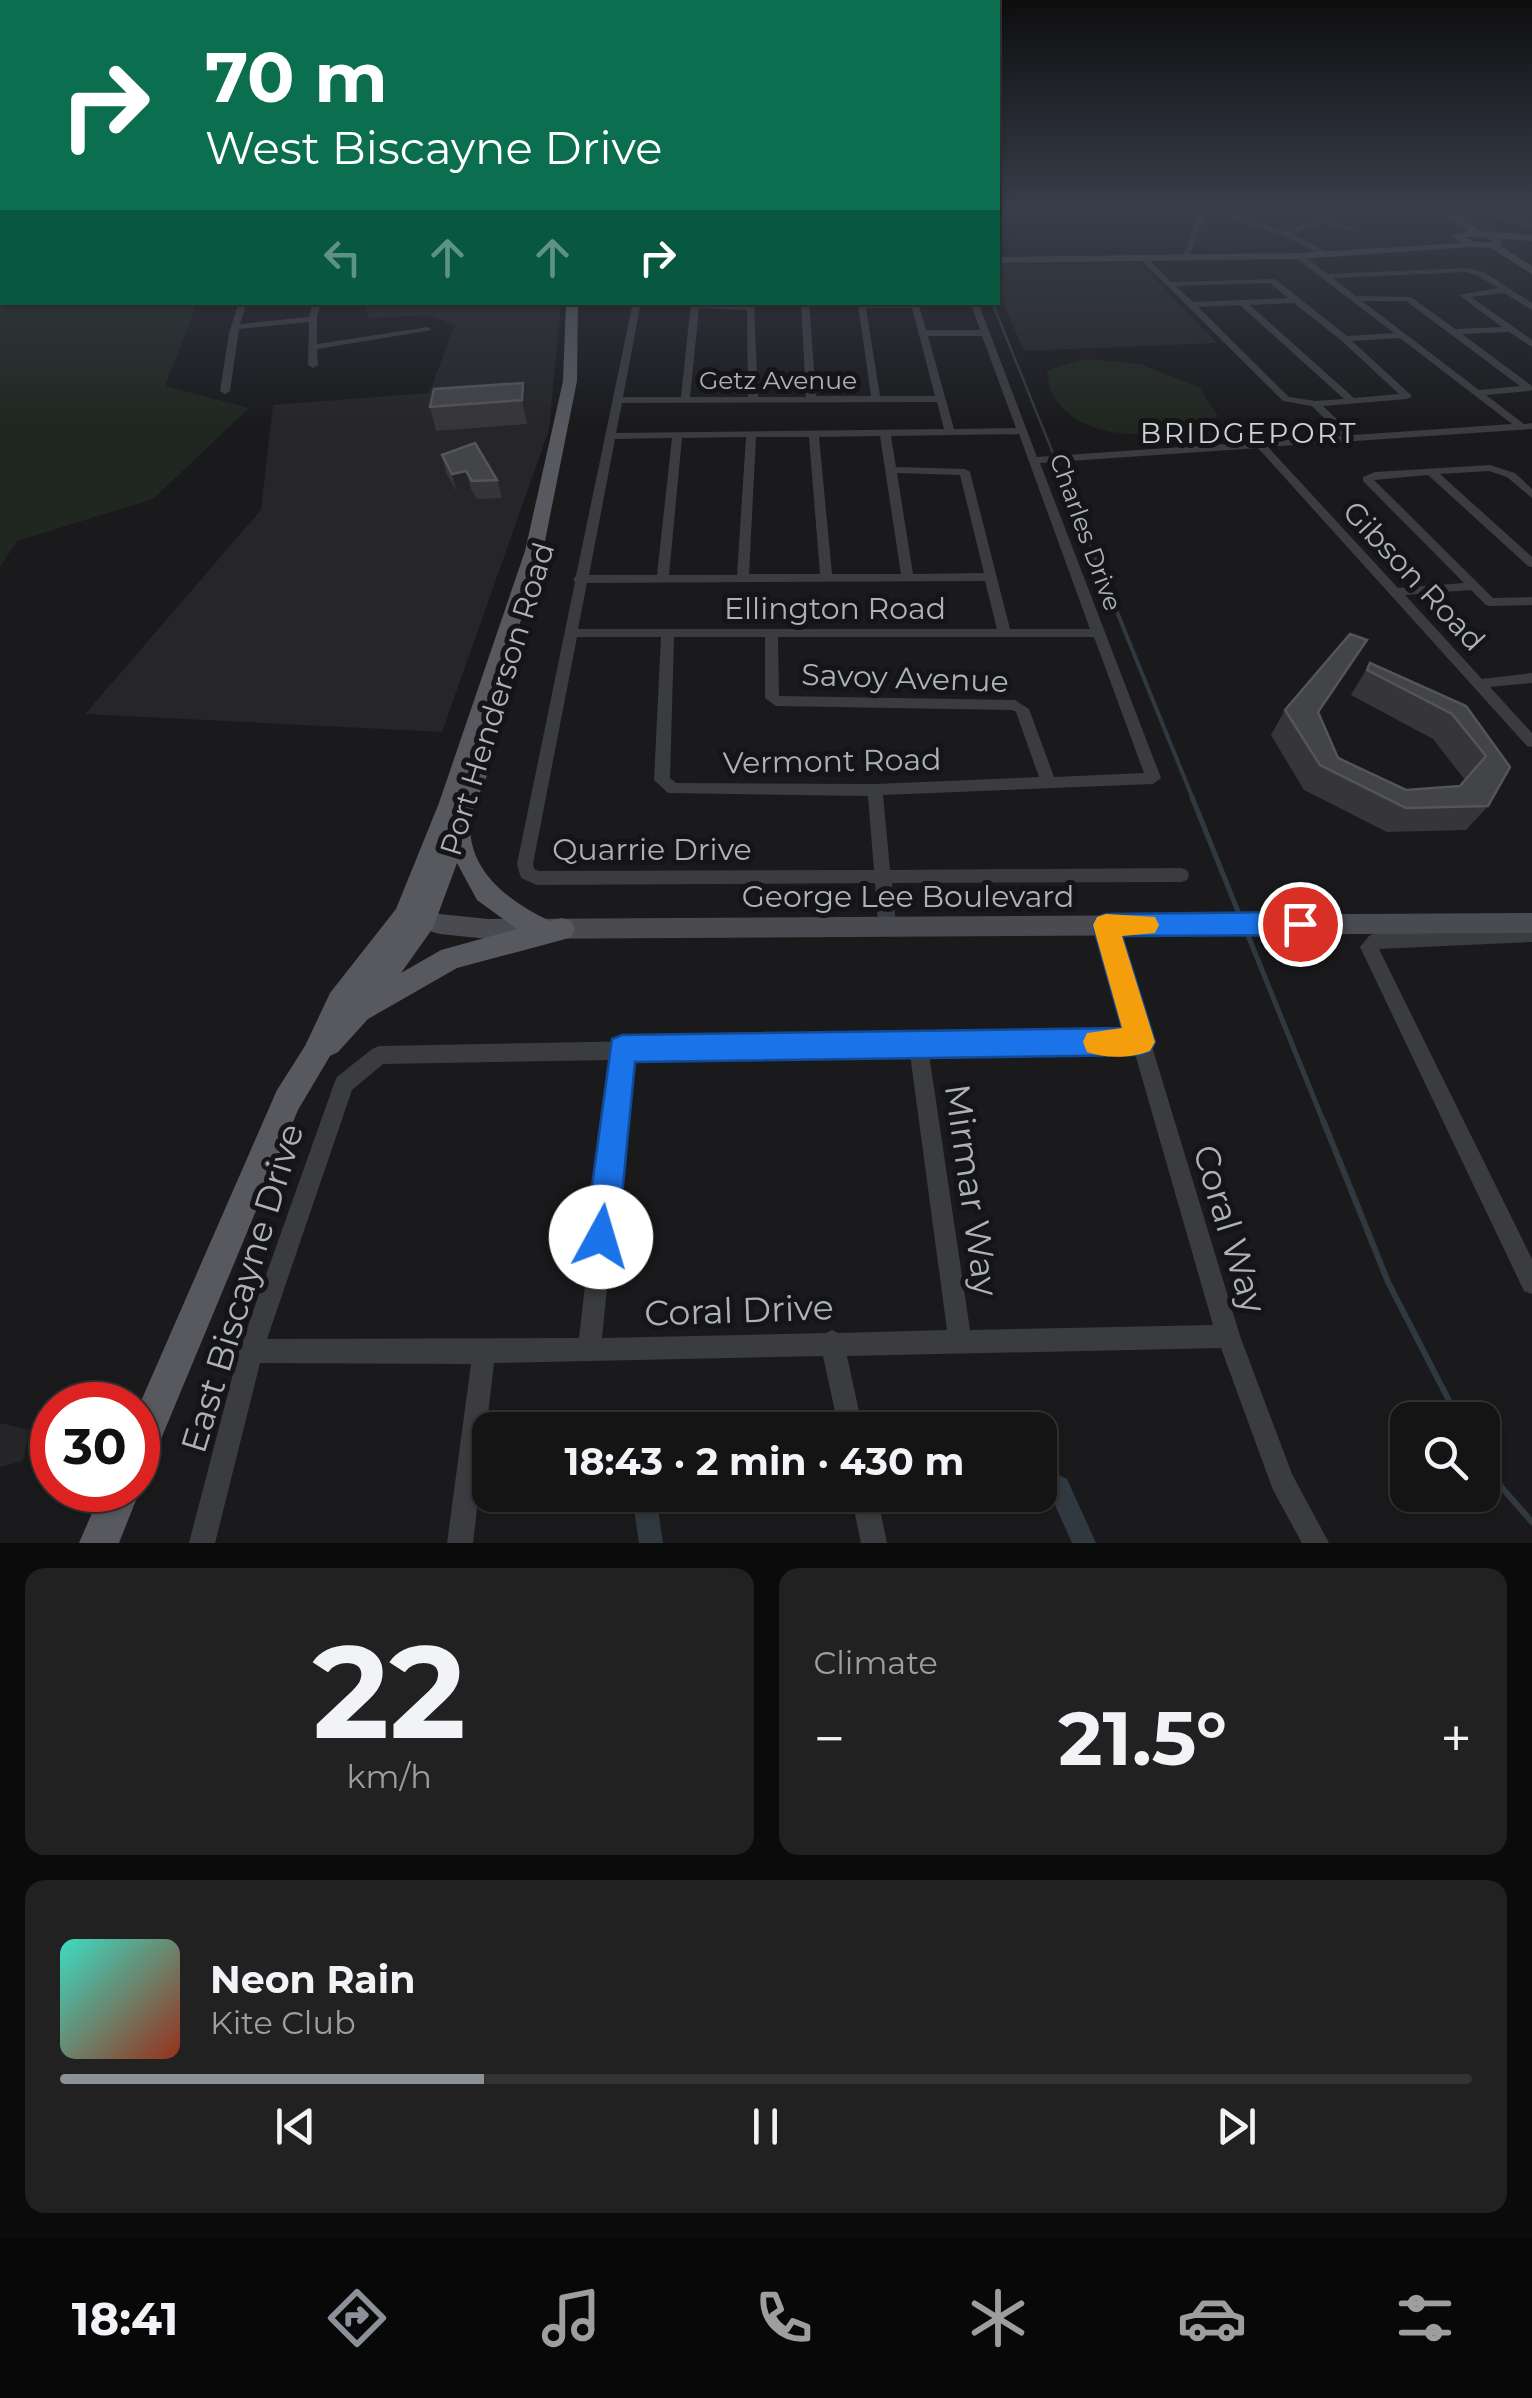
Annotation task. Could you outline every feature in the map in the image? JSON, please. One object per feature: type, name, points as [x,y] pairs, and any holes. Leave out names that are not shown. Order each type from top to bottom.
[{"type":"main road","name":"Port Henderson Road","points":[[160,1398],[287,1100],[316,1056],[340,1002],[415,917],[534,551],[570,381],[572,305]]},
{"type":"main road","name":"Port Henderson Road","points":[[316,1056],[353,1018],[415,917],[458,832],[548,551],[552,503],[580,385],[581,305]]},
{"type":"main road","points":[[458,832],[468,869],[487,897],[509,914],[552,929]]},
{"type":"main road","name":"George Lee Boulevard","points":[[415,917],[488,929],[1221,924],[1531,928]]},
{"type":"main road","points":[[353,1018],[450,958],[552,929]]},
{"type":"main road","points":[[100,1543],[112,1512]]},
{"type":"street","points":[[1169,284],[1188,283]]},
{"type":"street","points":[[1169,284],[1290,401],[1316,404],[1408,394],[1346,339],[1270,283]]},
{"type":"street","points":[[1334,283],[1475,392],[1527,427],[1532,436]]},
{"type":"street","points":[[1492,283],[1532,307]]},
{"type":"street","points":[[1506,290],[1463,297],[1532,344]]},
{"type":"street","points":[[1353,298],[1404,298],[1529,388],[1475,392]]},
{"type":"street","points":[[1190,305],[1296,300]]},
{"type":"street","points":[[1243,303],[1351,400]]},
{"type":"street","points":[[225,391],[242,305]]},
{"type":"street","points":[[313,365],[316,305]]},
{"type":"street","name":"Quarrie Drive","points":[[637,305],[580,579],[525,864],[527,873],[536,878],[1181,875]]},
{"type":"street","points":[[685,400],[695,305]]},
{"type":"street","points":[[709,305],[751,308],[753,400]]},
{"type":"street","points":[[805,305],[811,400]]},
{"type":"street","points":[[876,399],[861,306],[888,305]]},
{"type":"street","points":[[914,305],[950,432]]},
{"type":"street","name":"Charles Drive","points":[[975,305],[1153,778]]},
{"type":"street","points":[[235,328],[313,320]]},
{"type":"street","points":[[1455,332],[1510,329]]},
{"type":"street","points":[[314,347],[428,330]]},
{"type":"street","points":[[922,333],[986,333]]},
{"type":"street","points":[[1346,339],[1400,336]]},
{"type":"street","name":"Getz Avenue","points":[[616,400],[940,399]]},
{"type":"street","points":[[1316,404],[1350,438]]},
{"type":"street","points":[[1036,460],[1527,427]]},
{"type":"street","points":[[608,436],[1024,431]]},
{"type":"street","points":[[885,432],[908,578]]},
{"type":"street","points":[[743,578],[751,434]]},
{"type":"street","points":[[814,434],[826,578]]},
{"type":"street","points":[[664,578],[678,435]]},
{"type":"street","name":"Gibson Road","points":[[1260,442],[1532,742]]},
{"type":"street","points":[[1532,494],[1498,469],[1375,474],[1367,479],[1494,604],[1532,602]]},
{"type":"street","points":[[891,470],[964,471],[1004,632]]},
{"type":"street","points":[[1431,472],[1532,562]]},
{"type":"street","points":[[580,579],[990,577]]},
{"type":"street","points":[[1394,592],[1472,586]]},
{"type":"street","name":"Ellington Road","points":[[570,633],[1100,633]]},
{"type":"street","name":"Vermont Road","points":[[668,634],[662,780],[666,787],[874,790],[1153,778]]},
{"type":"street","name":"Savoy Avenue","points":[[771,634],[772,698],[776,702],[1015,704],[1022,709],[1049,783]]},
{"type":"street","points":[[1479,684],[1532,678]]},
{"type":"street","points":[[874,790],[887,926]]},
{"type":"street","name":"Coral Way","points":[[1106,925],[1228,1336],[1282,1480],[1316,1543]]},
{"type":"street","points":[[1531,928],[1371,943],[1370,947],[1532,1283]]},
{"type":"street","points":[[589,1350],[622,1049],[1140,1042]]},
{"type":"street","name":"Mirmar Way","points":[[919,1046],[960,1342]]},
{"type":"street","name":"East Biscayne Drive","points":[[202,1543],[251,1351],[344,1084],[364,1063],[394,1053],[622,1049]]},
{"type":"street","name":"Coral Drive","points":[[251,1351],[484,1352],[1228,1336]]},
{"type":"street","points":[[832,1342],[846,1412]]},
{"type":"street","points":[[460,1543],[484,1352]]},
{"type":"street","points":[[868,1512],[874,1543]]},
{"type":"shaded area","points":[[1000,283],[1159,283],[1217,343],[1024,351],[1000,296]]},
{"type":"shaded area","points":[[0,305],[196,305],[165,386],[249,408],[153,499],[17,541],[0,567]]},
{"type":"shaded area","points":[[365,305],[561,305],[549,430],[442,732],[85,714],[261,510],[273,405],[429,393],[455,325],[428,315],[368,318]]},
{"type":"shaded area","points":[[1085,359],[1140,364],[1199,387],[1218,416],[1177,430],[1153,433],[1105,431],[1083,423],[1065,411],[1052,393],[1047,370]]},
{"type":"building","points":[[523,383],[522,400],[430,407],[434,389]]},
{"type":"building","points":[[475,443],[497,480],[472,481],[466,471],[452,474],[442,455]]},
{"type":"building","points":[[1350,634],[1367,640],[1318,712],[1338,758],[1406,790],[1460,786],[1486,756],[1452,714],[1367,670],[1370,663],[1466,706],[1510,767],[1488,806],[1406,808],[1320,765],[1285,710]]},
{"type":"waterway","points":[[993,305],[1092,550]]},
{"type":"waterway","points":[[1091,548],[1193,799]]},
{"type":"waterway","points":[[1192,797],[1241,919]]},
{"type":"waterway","points":[[1247,933],[1324,1123]]},
{"type":"waterway","points":[[1323,1120],[1388,1282],[1450,1402]]},
{"type":"waterway","points":[[1500,1486],[1532,1522]]},
{"type":"waterway","points":[[1059,1487],[1084,1543]]},
{"type":"waterway","points":[[646,1512],[651,1543]]},
{"type":"slow traffic","points":[[1097,1042],[1140,1042],[1106,925],[1146,925]]},
{"type":"district","name":"BRIDGEPORT","points":[[1249,433]]},
{"type":"route","points":[[601,1237],[622,1049],[1140,1042],[1106,925],[1300,924]]}]
